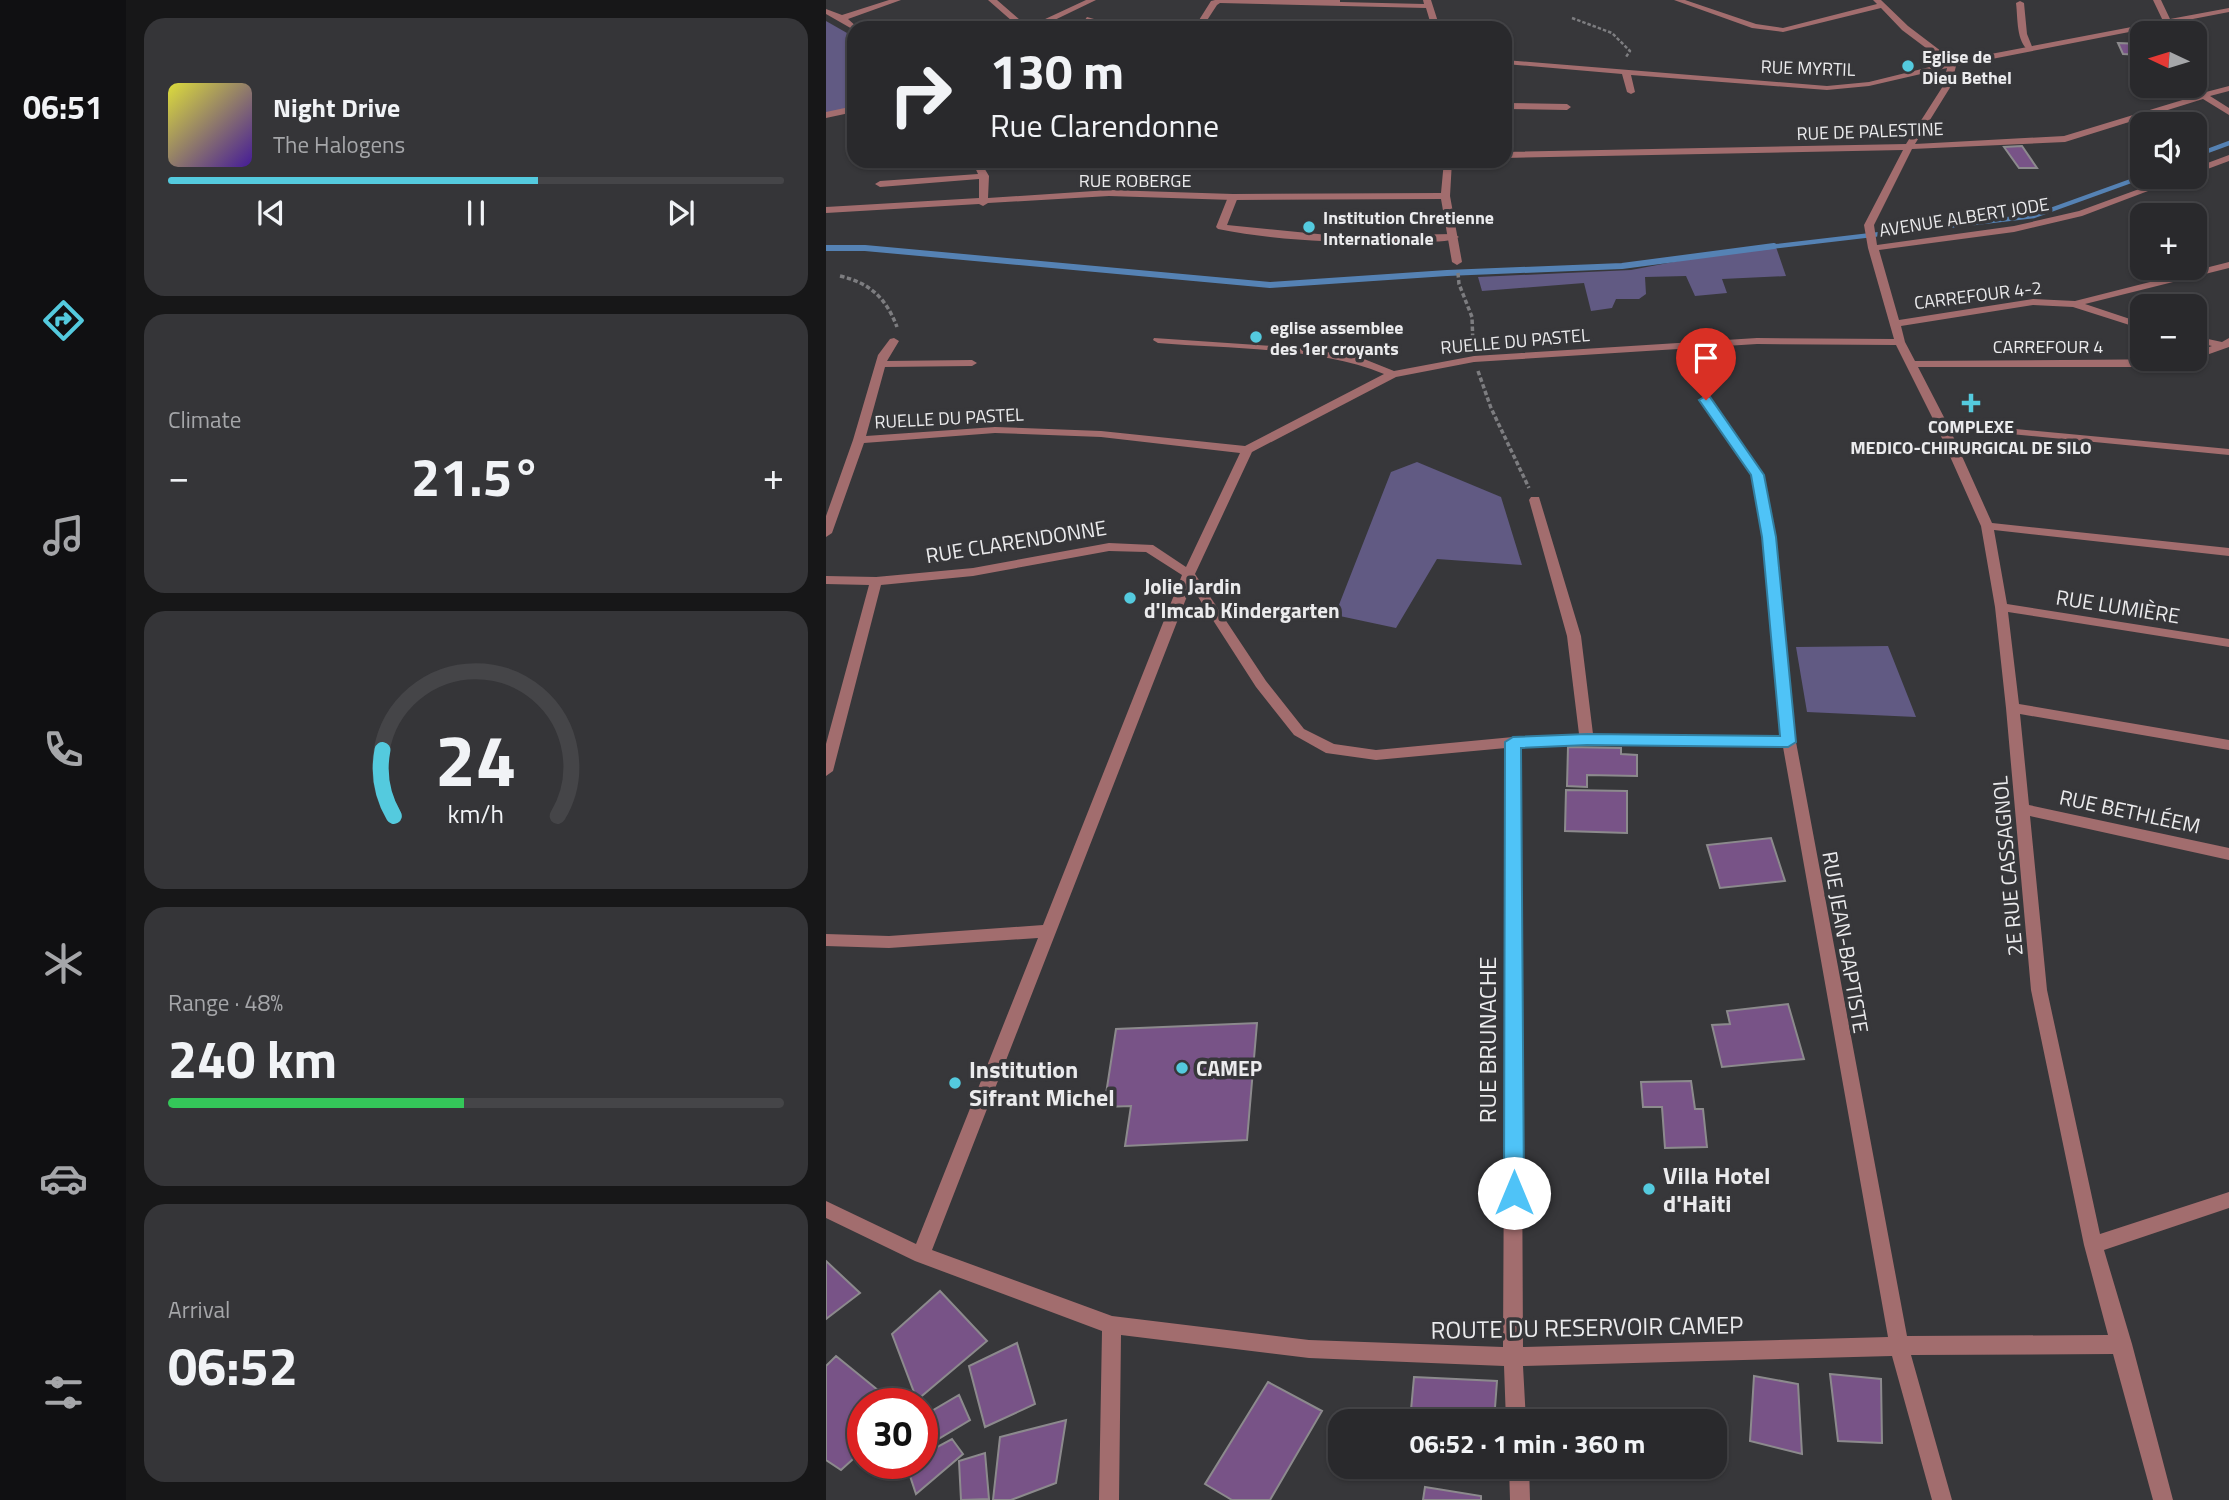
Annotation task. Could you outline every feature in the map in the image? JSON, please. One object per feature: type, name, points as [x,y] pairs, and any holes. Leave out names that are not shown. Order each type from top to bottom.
[{"type":"street","points":[[842,18],[897,0]]},
{"type":"street","points":[[992,0],[1017,21]]},
{"type":"street","points":[[1047,21],[1092,0]]},
{"type":"street","points":[[1678,0],[1755,26],[1783,30],[1878,3],[1952,64],[1947,86],[1909,147],[1871,238]]},
{"type":"street","points":[[2157,0],[2168,21]]},
{"type":"street","points":[[1202,21],[1214,3],[1219,1],[1428,3],[1434,21]]},
{"type":"street","points":[[2020,4],[2023,34],[2029,49]]},
{"type":"street","name":"RUE MYRTIL","points":[[2173,21],[2229,10]]},
{"type":"street","points":[[826,11],[847,22]]},
{"type":"street","name":"RUE MYRTIL","points":[[1512,63],[1827,88],[1869,85],[1952,64],[2130,29]]},
{"type":"street","points":[[1626,72],[1631,92]]},
{"type":"street","name":"RUE DE PALESTINE","points":[[2207,95],[2229,88]]},
{"type":"street","name":"RUE DE PALESTINE","points":[[1512,155],[1909,147],[2065,139],[2198,98]]},
{"type":"street","points":[[2207,98],[2229,112]]},
{"type":"street","points":[[1512,106],[1567,107]]},
{"type":"street","points":[[826,115],[847,110]]},
{"type":"street","points":[[2207,166],[2229,158]]},
{"type":"street","points":[[980,168],[985,176],[983,202]]},
{"type":"street","points":[[1447,168],[1445,196],[1457,262]]},
{"type":"street","points":[[880,184],[985,176]]},
{"type":"street","name":"AVENUE ALBERT JODE","points":[[1871,238],[2014,229],[2082,213],[2147,189]]},
{"type":"street","name":"RUE ROBERGE","points":[[826,210],[1110,193],[1233,197],[1445,196]]},
{"type":"street","points":[[1233,197],[1221,227],[1260,233],[1376,241],[1454,237]]},
{"type":"street","name":"2E RUE CASSAGNOL","points":[[1871,238],[1900,342],[1942,425],[1987,526],[2001,607],[2013,708],[2039,990],[2093,1245],[2163,1500]]},
{"type":"street","name":"CARREFOUR 4-2","points":[[1894,324],[2033,302],[2075,304],[2229,265]]},
{"type":"street","points":[[2075,304],[2130,322]]},
{"type":"street","points":[[1158,340],[1300,351],[1359,360],[1393,374]]},
{"type":"street","points":[[826,533],[859,440],[883,355],[894,341]]},
{"type":"street","name":"RUELLE DU PASTEL","points":[[859,440],[995,429],[1101,434],[1247,450],[1393,374],[1474,359],[1756,341],[1900,342]]},
{"type":"street","points":[[2207,341],[2227,345]]},
{"type":"street","points":[[2207,352],[2227,345]]},
{"type":"street","points":[[880,364],[972,363]]},
{"type":"street","name":"CARREFOUR 4","points":[[1911,364],[2130,364]]},
{"type":"street","name":"RUE JEAN-BAPTISTE","points":[[1706,400],[1758,475],[1769,537],[1788,742],[1899,1346],[1941,1500]]},
{"type":"street","points":[[1942,425],[2229,452]]},
{"type":"street","points":[[921,1255],[1189,574],[1247,450]]},
{"type":"street","points":[[1535,500],[1574,636],[1587,739]]},
{"type":"street","points":[[1987,526],[2229,552]]},
{"type":"street","name":"RUE CLARENDONNE","points":[[826,580],[876,581],[973,572],[1109,547],[1149,548],[1189,574],[1261,684],[1299,732],[1331,749],[1376,755],[1513,742],[1587,739],[1788,742]]},
{"type":"street","points":[[826,771],[876,581]]},
{"type":"street","name":"RUE LUMIÈRE","points":[[2001,607],[2229,643]]},
{"type":"street","points":[[2013,708],[2229,745]]},
{"type":"street","name":"RUE BRUNACHE","points":[[1513,742],[1513,1357],[1515,1409]]},
{"type":"street","name":"RUE BETHLÉEM","points":[[2023,809],[2229,854]]},
{"type":"street","points":[[826,940],[888,942],[1050,930]]},
{"type":"street","points":[[2093,1245],[2229,1200]]},
{"type":"street","name":"ROUTE DU RESERVOIR CAMEP","points":[[826,1209],[921,1255],[1112,1325],[1309,1349],[1513,1357],[1899,1346],[2122,1344]]},
{"type":"street","points":[[1109,1500],[1112,1325]]},
{"type":"street","points":[[1519,1479],[1520,1500]]},
{"type":"path","points":[[1572,18],[1612,33],[1630,51],[1616,71]]},
{"type":"path","points":[[840,276],[861,280],[891,308],[898,332],[894,341]]},
{"type":"path","points":[[1459,284],[1472,317],[1474,359],[1491,408],[1535,500]]},
{"type":"shaded area","points":[[826,21],[847,33],[847,110],[826,115]]},
{"type":"shaded area","points":[[1776,247],[1786,276],[1722,279],[1727,293],[1695,296],[1686,276],[1645,277],[1646,294],[1639,299],[1616,299],[1612,308],[1591,311],[1584,283],[1482,291],[1478,277],[1631,270],[1710,255]]},
{"type":"shaded area","points":[[1417,462],[1501,497],[1522,565],[1437,559],[1396,628],[1335,615],[1391,472]]},
{"type":"shaded area","points":[[1888,646],[1916,717],[1807,712],[1796,647]]},
{"type":"building","points":[[2118,43],[2130,44],[2130,54],[2123,54]]},
{"type":"building","points":[[2022,146],[2037,168],[2019,168],[2004,147]]},
{"type":"building","points":[[1568,747],[1621,748],[1621,754],[1637,755],[1637,776],[1587,775],[1587,787],[1567,786]]},
{"type":"building","points":[[1566,790],[1627,791],[1627,833],[1565,831]]},
{"type":"building","points":[[1771,838],[1785,881],[1720,888],[1707,845]]},
{"type":"building","points":[[1788,1004],[1804,1059],[1722,1067],[1712,1025],[1730,1024],[1727,1011]]},
{"type":"building","name":"CAMEP","points":[[1257,1023],[1247,1140],[1125,1146],[1131,1106],[1104,1107],[1116,1029]]},
{"type":"building","points":[[1691,1081],[1695,1109],[1703,1109],[1707,1147],[1665,1148],[1662,1107],[1643,1107],[1641,1082]]},
{"type":"building","points":[[826,1261],[860,1293],[826,1319]]},
{"type":"building","points":[[940,1291],[987,1341],[931,1388],[912,1388],[892,1334]]},
{"type":"building","points":[[1017,1343],[1035,1404],[985,1427],[969,1366]]},
{"type":"building","points":[[836,1356],[875,1388],[847,1388],[847,1465],[841,1470],[826,1460],[826,1366]]},
{"type":"building","points":[[1830,1374],[1881,1379],[1882,1443],[1838,1441]]},
{"type":"building","points":[[1754,1376],[1798,1384],[1802,1454],[1750,1441]]},
{"type":"building","points":[[1414,1377],[1497,1381],[1495,1409],[1411,1409]]},
{"type":"building","points":[[1268,1382],[1322,1411],[1270,1500],[1232,1500],[1205,1484]]},
{"type":"building","points":[[959,1395],[970,1420],[938,1439],[938,1407]]},
{"type":"building","points":[[1066,1420],[1056,1483],[1011,1500],[993,1500],[1000,1437]]},
{"type":"building","points":[[952,1439],[963,1454],[938,1475],[938,1446]]},
{"type":"building","points":[[985,1453],[989,1499],[961,1500],[959,1461]]},
{"type":"building","points":[[911,1479],[934,1479],[916,1494]]},
{"type":"building","points":[[1425,1487],[1481,1496],[1481,1500],[1423,1500]]},
{"type":"waterway","points":[[2207,151],[2229,143]]},
{"type":"waterway","points":[[1761,248],[2034,216],[2130,181]]},
{"type":"waterway","points":[[826,248],[865,248],[1270,285],[1447,273],[1622,266],[1774,246]]},
{"type":"place","name":"Eglise de Dieu Bethel","points":[[1908,66]]},
{"type":"place","name":"Institution Chretienne Internationale","points":[[1309,227]]},
{"type":"place","name":"eglise assemblee des 1er croyants","points":[[1256,337]]},
{"type":"place","name":"COMPLEXE MEDICO-CHIRURGICAL DE SILO","points":[[1971,403]]},
{"type":"place","name":"Jolie Jardin d'Imcab Kindergarten","points":[[1130,598]]},
{"type":"place","name":"CAMEP","points":[[1182,1068]]},
{"type":"place","name":"Institution Sifrant Michel","points":[[955,1083]]},
{"type":"place","name":"Villa Hotel d'Haiti","points":[[1649,1189]]},
{"type":"route","points":[[1514,1193],[1513,742],[1587,739],[1788,742],[1769,537],[1758,475],[1706,400]]}]
